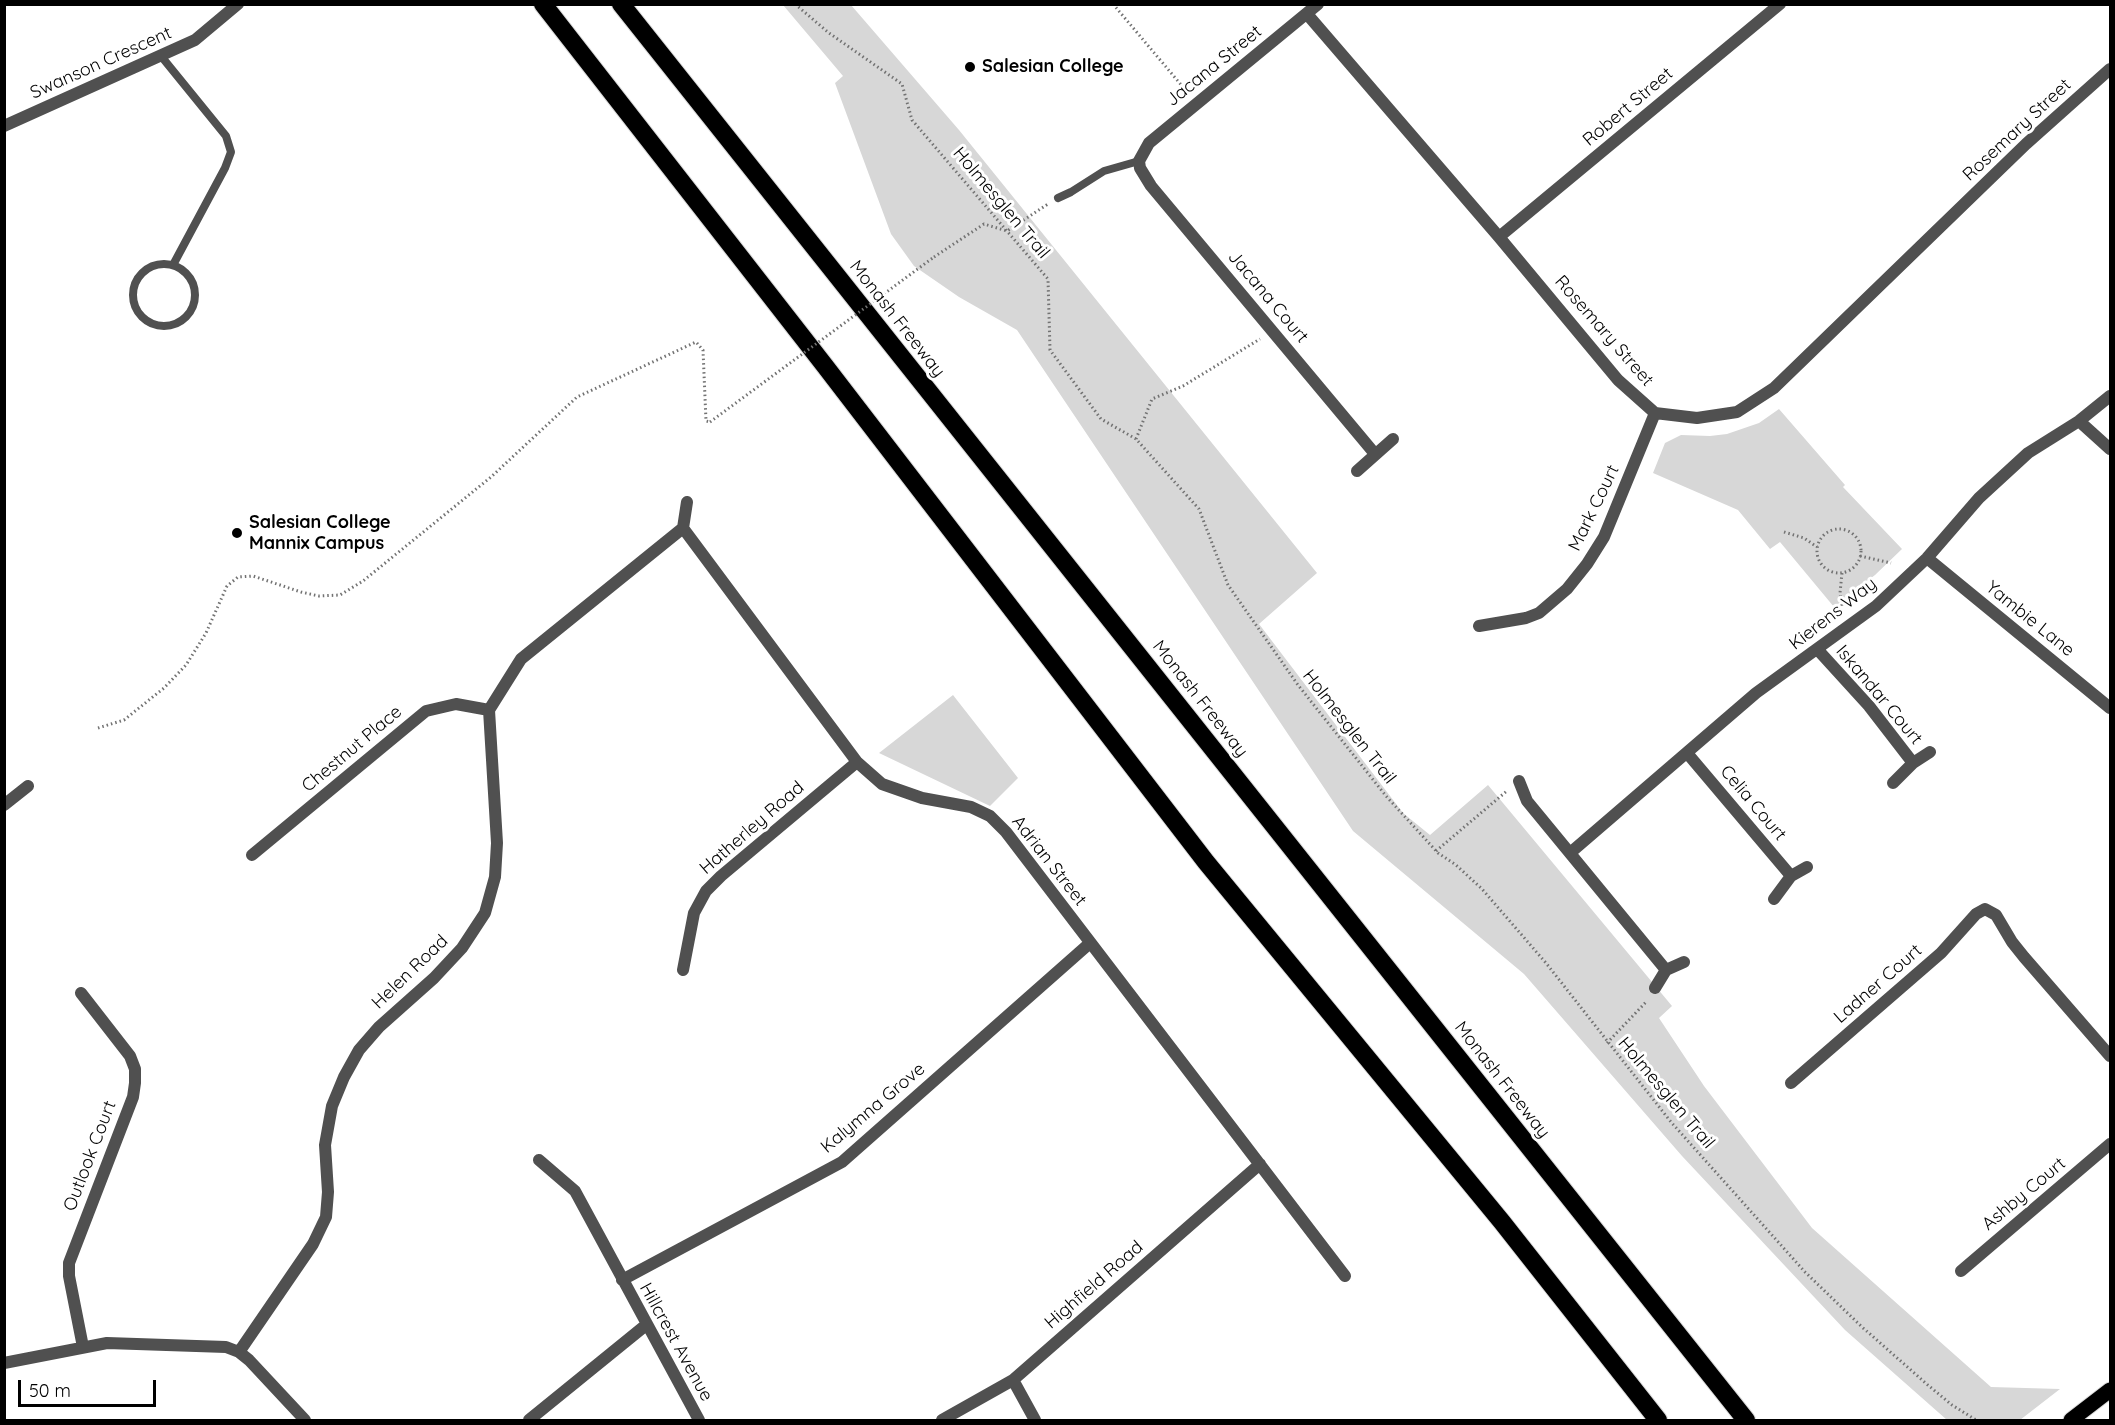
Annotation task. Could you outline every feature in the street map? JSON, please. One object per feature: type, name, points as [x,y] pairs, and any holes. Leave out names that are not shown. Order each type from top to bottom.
[{"type":"highway","points":[[543,4],[1206,862],[1502,1222],[1658,1420]]},
{"type":"highway","name":"Monash Freeway","points":[[621,4],[1746,1420]]},
{"type":"main road","points":[[2071,1420],[2110,1390]]},
{"type":"street","name":"Swanson Crescent","points":[[4,126],[195,40],[238,4]]},
{"type":"street","name":"Jacana Street","points":[[1139,161],[1149,143],[1318,4]]},
{"type":"street","name":"Robert Street","points":[[1499,237],[1780,4]]},
{"type":"street","name":"Rosemary Street","points":[[1307,14],[1499,237],[1618,380],[1655,413],[1697,418],[1737,412],[1774,388],[2026,144],[2110,69]]},
{"type":"street","name":"Jacana Court","points":[[1139,161],[1145,178],[1375,454]]},
{"type":"street","name":"Kierens Way","points":[[1570,853],[1756,693],[1876,606],[1927,558],[1980,498],[2028,453],[2079,421],[2110,396]]},
{"type":"street","name":"Mark Court","points":[[1479,626],[1539,614],[1567,589],[1604,537],[1655,413]]},
{"type":"street","points":[[2079,421],[2110,449]]},
{"type":"street","points":[[1357,471],[1393,439]]},
{"type":"street","points":[[489,710],[521,659],[683,528],[687,502]]},
{"type":"street","name":"Adrian Street","points":[[683,528],[857,762],[882,784],[922,798],[970,807],[990,816],[1006,832],[1345,1276]]},
{"type":"street","name":"Yambie Lane","points":[[1927,558],[2110,708]]},
{"type":"street","name":"Iskandar Court","points":[[1818,650],[1869,706],[1913,763]]},
{"type":"street","name":"Chestnut Place","points":[[252,855],[426,711],[456,704],[489,710]]},
{"type":"street","name":"Helen Road","points":[[239,1352],[307,1254],[326,1217],[328,1192],[325,1145],[328,1126],[332,1106],[359,1050],[379,1027],[434,978],[462,948],[485,913],[495,877],[497,843],[489,710]]},
{"type":"street","name":"Iskandar Court","points":[[1893,783],[1913,763],[1930,752]]},
{"type":"street","name":"Celia Court","points":[[1687,753],[1791,876]]},
{"type":"street","name":"Hatherley Road","points":[[683,970],[694,913],[706,891],[857,762]]},
{"type":"street","points":[[1519,781],[1527,801],[1666,970]]},
{"type":"street","points":[[4,805],[28,786]]},
{"type":"street","points":[[1774,899],[1791,876],[1807,867]]},
{"type":"street","name":"Ladner Court","points":[[1791,1083],[1941,952],[1976,914],[1985,909],[1996,915],[2024,957],[2110,1056]]},
{"type":"street","name":"Kalymna Grove","points":[[622,1280],[842,1162],[1090,943]]},
{"type":"street","points":[[1655,988],[1666,970],[1684,962]]},
{"type":"street","name":"Outlook Court","points":[[81,993],[130,1056],[135,1069],[133,1097],[69,1263],[69,1276],[83,1347]]},
{"type":"street","name":"Ashby Court","points":[[1961,1271],[2110,1144]]},
{"type":"street","name":"Hillcrest Avenue","points":[[539,1160],[575,1191],[699,1420]]},
{"type":"street","name":"Highfield Road","points":[[942,1420],[1013,1380],[1260,1164]]},
{"type":"street","points":[[529,1420],[646,1325]]},
{"type":"street","points":[[4,1363],[83,1347],[128,1342],[226,1347],[239,1352],[249,1360],[305,1420]]},
{"type":"street","points":[[1013,1380],[1035,1420]]},
{"type":"lane","points":[[161,56],[226,136],[231,152],[225,168],[173,265]]},
{"type":"lane","points":[[1058,198],[1114,166],[1139,161]]},
{"type":"lane","points":[[162,264],[173,265],[182,270],[192,282],[195,293],[194,303],[189,313],[181,320],[161,325],[142,316],[134,300],[134,289],[137,279],[144,271],[162,264]]},
{"type":"path","name":"Holmesglen Trail","points":[[795,4],[829,33],[902,84],[912,120],[1048,279],[1050,350],[1101,418],[1136,439],[1199,509],[1228,585],[1298,685],[1386,796],[1436,851],[1482,889],[1546,963],[1671,1122],[1752,1215],[1829,1297],[1929,1386],[1952,1405],[1976,1420]]},
{"type":"path","points":[[1113,4],[1197,104]]},
{"type":"path","points":[[98,728],[124,720],[164,688],[186,665],[206,633],[227,586],[238,577],[253,576],[319,596],[340,595],[363,581],[491,477],[577,397],[696,342],[703,350],[706,421],[710,422],[934,257],[984,224],[1007,231],[1058,198]]},
{"type":"path","points":[[1136,439],[1152,399],[1183,386],[1273,331]]},
{"type":"path","points":[[1842,529],[1849,531],[1859,541],[1860,556],[1853,568],[1842,573],[1831,572],[1824,568],[1817,556],[1817,547],[1828,531],[1842,529]]},
{"type":"path","points":[[1784,532],[1804,538],[1817,547]]},
{"type":"path","points":[[1860,556],[1891,563]]},
{"type":"path","points":[[1842,573],[1842,606]]},
{"type":"path","points":[[1436,851],[1519,781]]},
{"type":"path","points":[[1607,1043],[1643,1006],[1655,988]]},
{"type":"shaded area","points":[[783,5],[851,5],[959,130],[1317,573],[1259,624],[1403,813],[1430,835],[1488,785],[1672,1006],[1659,1018],[1704,1086],[1812,1228],[1991,1387],[2060,1389],[2020,1420],[1947,1420],[1845,1330],[1682,1156],[1524,974],[1353,831],[1017,330],[959,297],[914,266],[891,234],[835,83],[843,76]]},
{"type":"shaded area","points":[[1779,409],[1845,485],[1843,487],[1902,549],[1875,575],[1834,607],[1780,542],[1770,549],[1738,510],[1653,473],[1665,443],[1681,435],[1727,434],[1759,423]]},
{"type":"shaded area","points":[[953,695],[1018,778],[990,806],[879,753]]},
{"type":"place","name":"Salesian College","points":[[970,67]]},
{"type":"place","name":"Salesian College Mannix Campus","points":[[237,533]]}]
